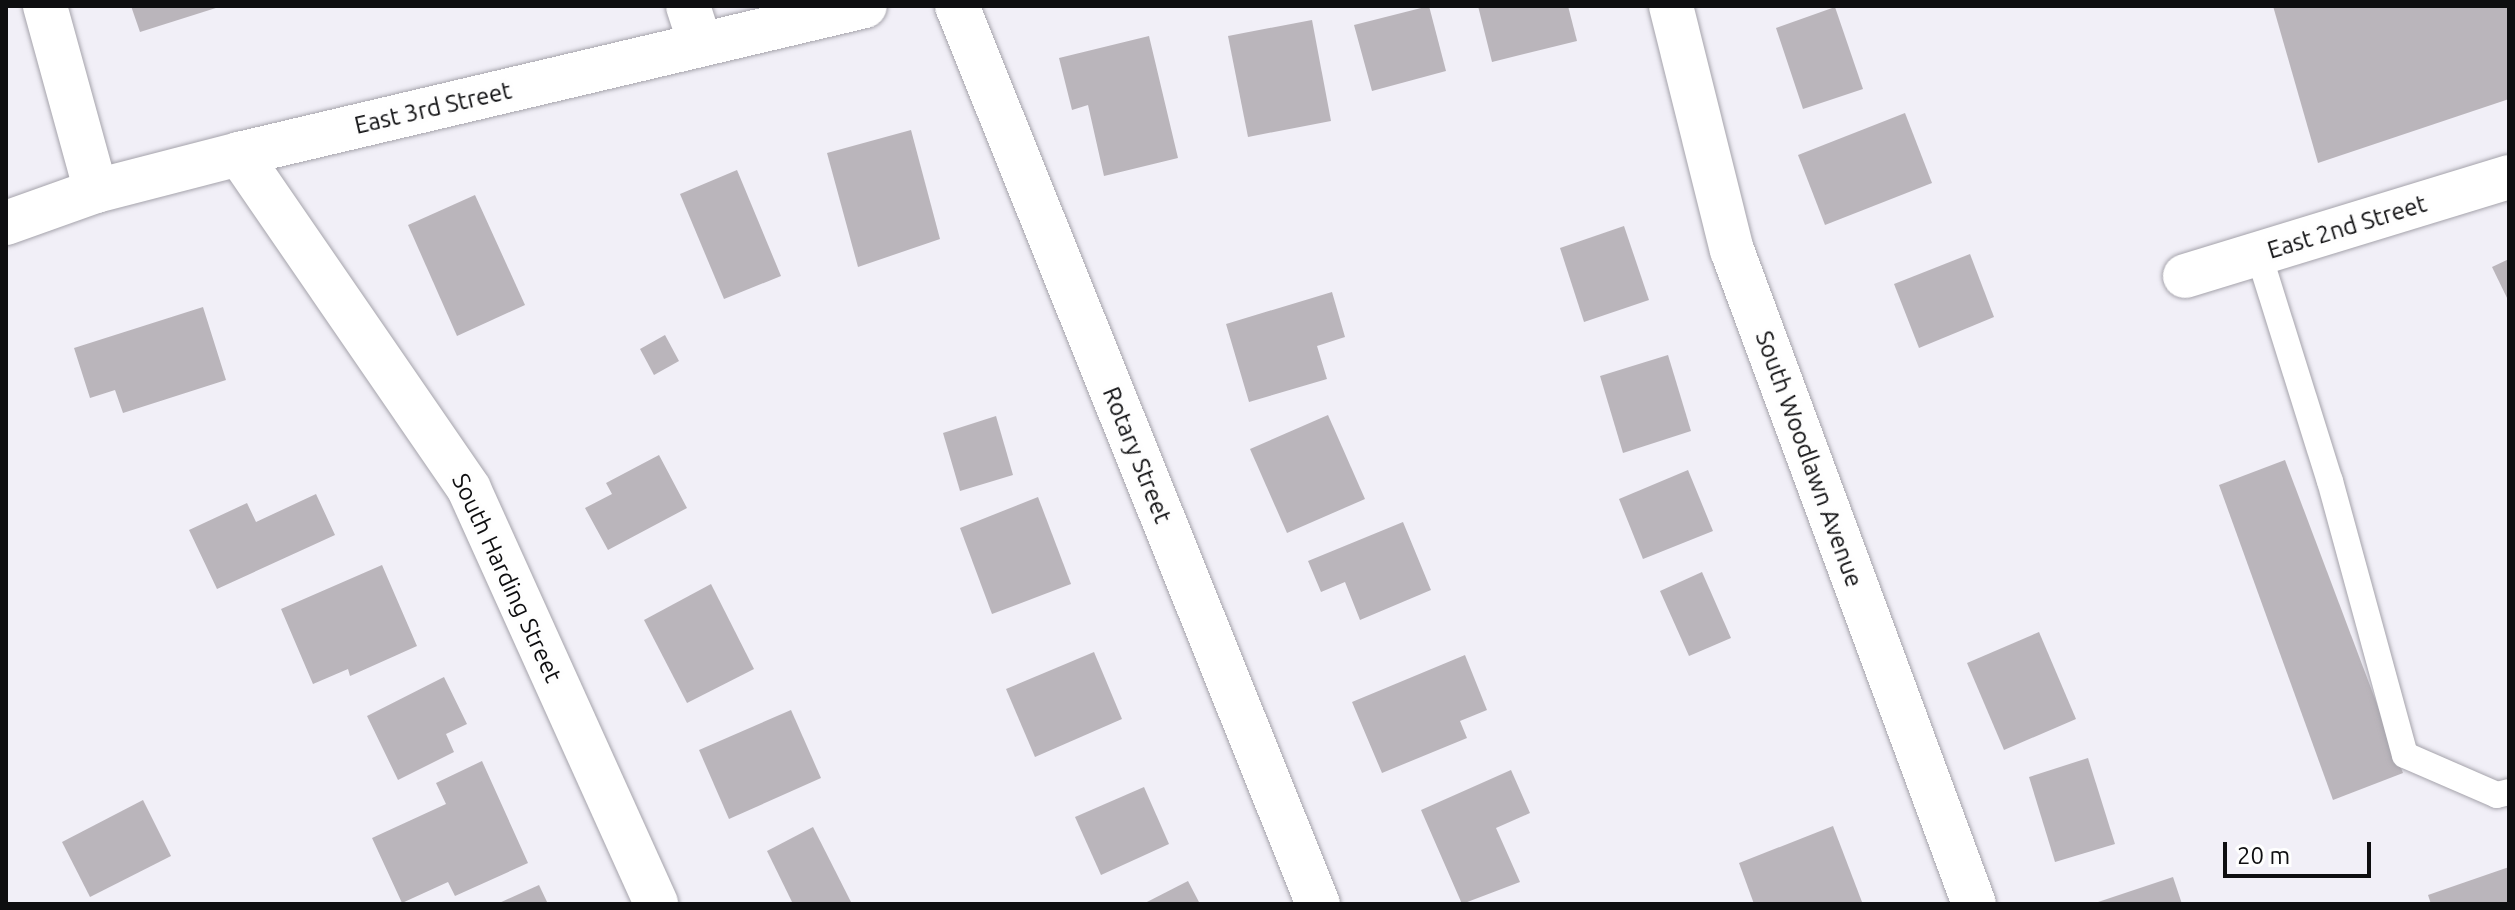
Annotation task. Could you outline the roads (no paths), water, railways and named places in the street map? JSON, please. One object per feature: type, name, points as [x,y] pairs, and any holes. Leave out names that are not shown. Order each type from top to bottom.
[{"type":"street","points":[[45,6],[96,191]]},
{"type":"street","name":"East 3rd Street","points":[[6,223],[96,191],[239,154],[694,25],[865,6]]},
{"type":"street","name":"Rotary Street","points":[[957,6],[1318,904]]},
{"type":"street","name":"South Woodlawn Avenue","points":[[1671,6],[1732,250],[1974,904]]},
{"type":"street","name":"South Harding Street","points":[[239,154],[469,489],[656,904]]},
{"type":"street","name":"East 2nd Street","points":[[2185,276],[2509,177]]},
{"type":"lane","points":[[2259,255],[2330,481],[2405,755],[2497,795],[2509,792]]}]
